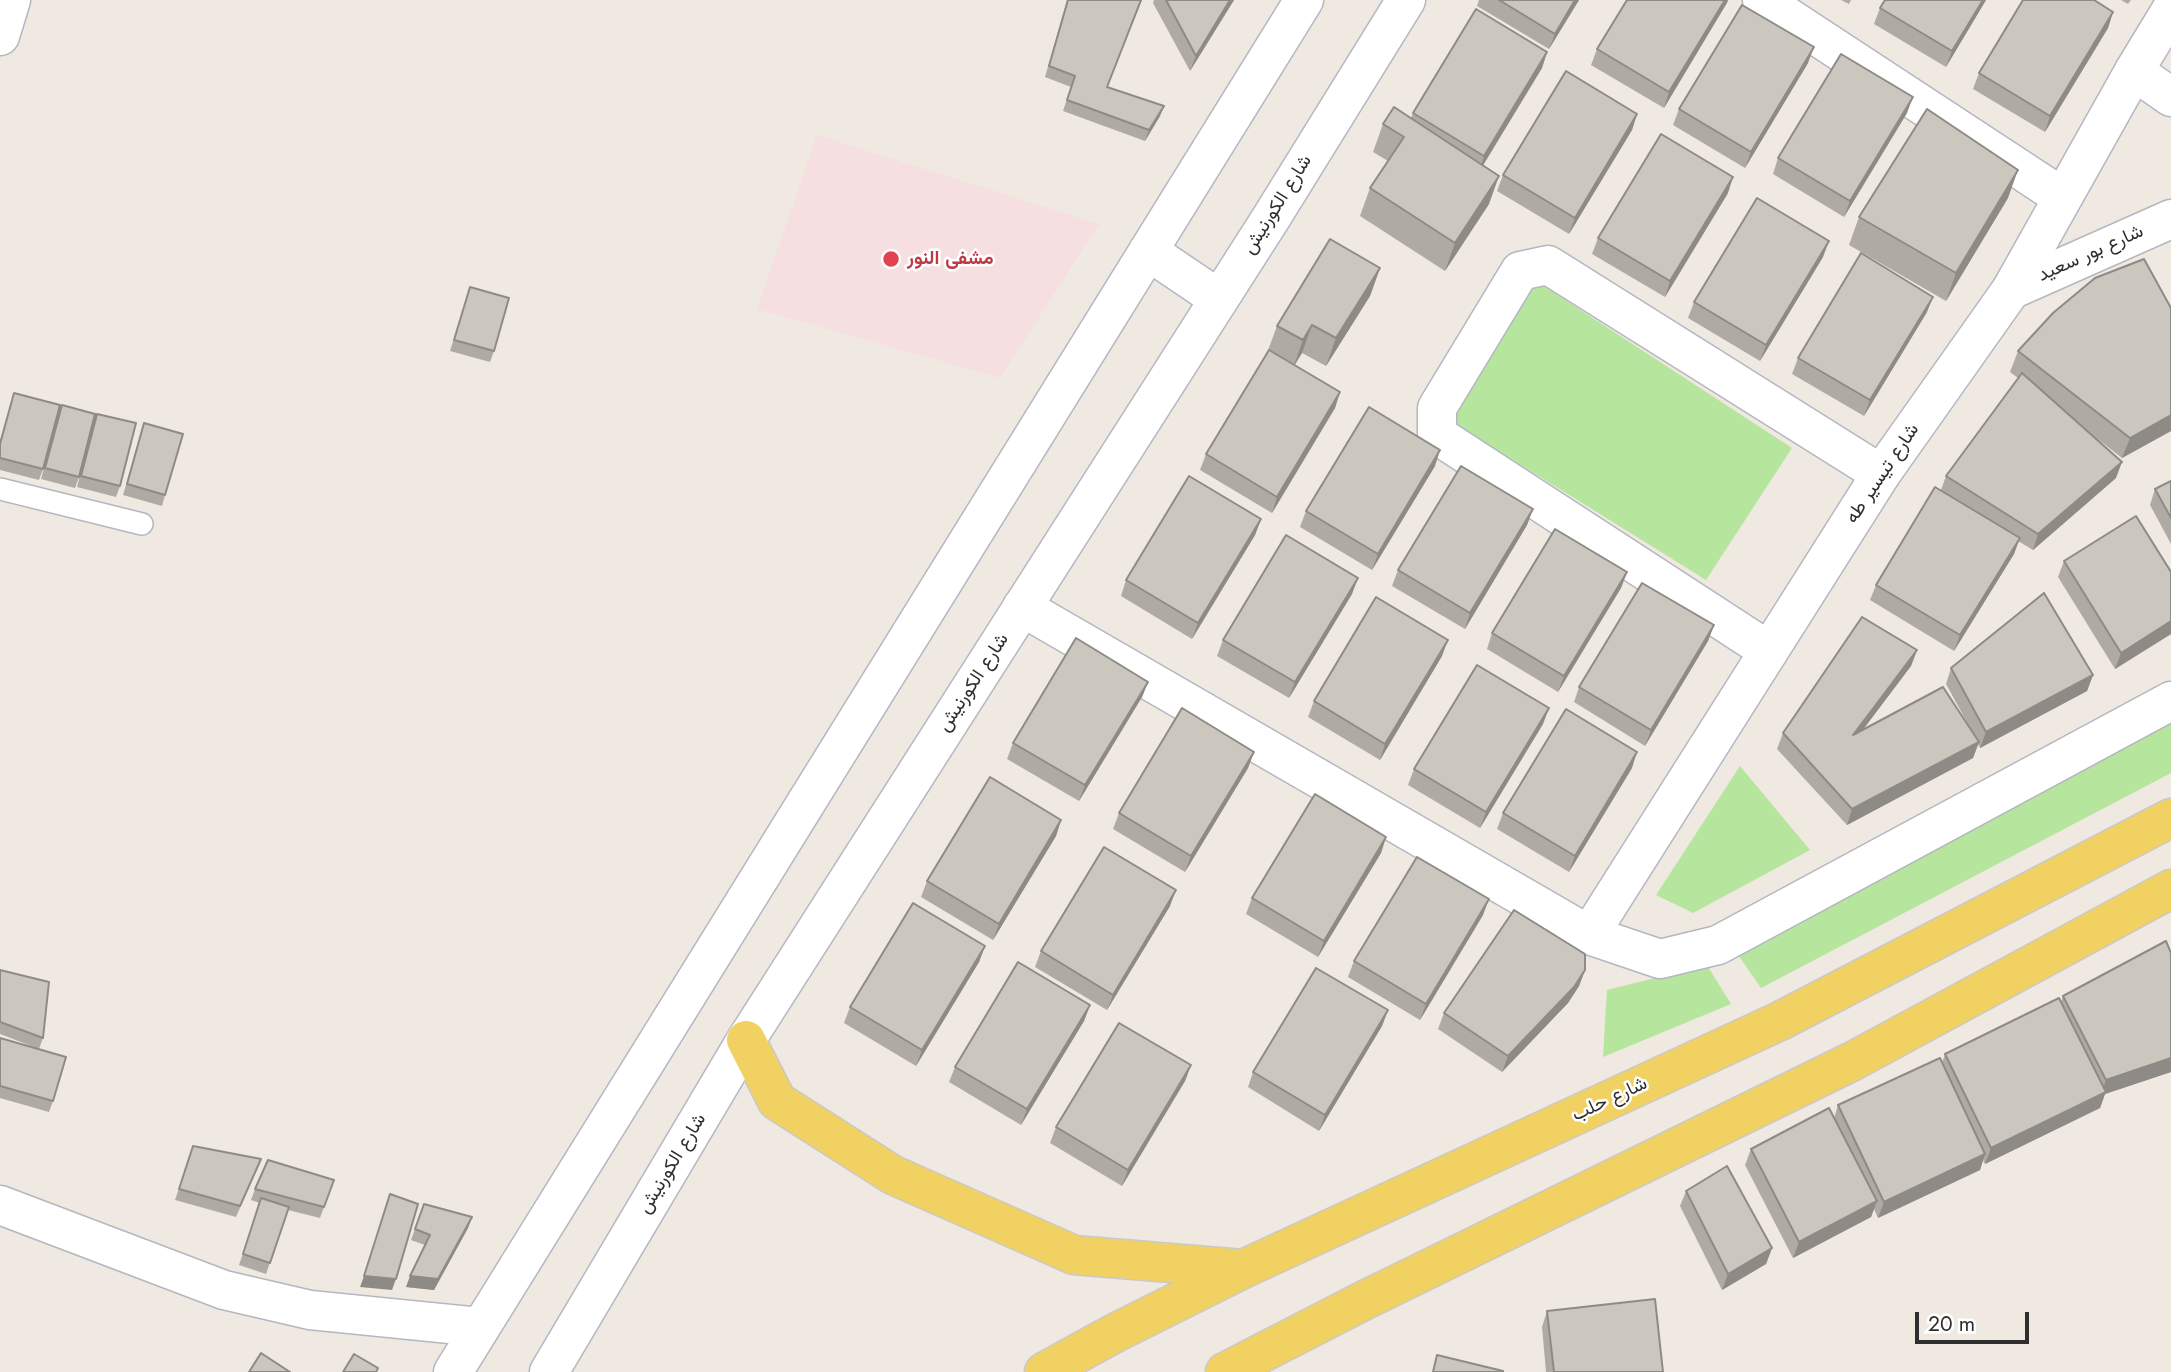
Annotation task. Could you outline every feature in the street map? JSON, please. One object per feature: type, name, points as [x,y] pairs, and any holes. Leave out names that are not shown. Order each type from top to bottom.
[{"type":"main road","name":"شارع حلب","points":[[1044,1372],[1243,1269],[1780,1021],[2171,818]]},
{"type":"main road","points":[[1225,1372],[1377,1294],[1853,1060],[2171,889]]},
{"type":"main road","points":[[747,1040],[777,1101],[893,1175],[1074,1255],[1243,1269]]},
{"type":"street","points":[[0,36],[11,0]]},
{"type":"street","points":[[453,1372],[1304,0]]},
{"type":"street","name":"شارع الكورنيش","points":[[550,1372],[747,1040],[1406,0]]},
{"type":"street","points":[[1762,0],[2062,197]]},
{"type":"street","name":"شارع تيسير طه","points":[[1589,935],[1881,474],[2011,290],[2171,10]]},
{"type":"street","points":[[2134,71],[2171,97]]},
{"type":"street","name":"شارع بور سعيد","points":[[2011,290],[2171,219]]},
{"type":"street","points":[[1148,251],[1219,299]]},
{"type":"street","points":[[1769,651],[1437,435],[1437,408],[1520,271],[1548,265],[1881,474]]},
{"type":"street","points":[[1022,607],[1589,935],[1660,958],[1718,945],[2171,701]]},
{"type":"street","points":[[0,1205],[224,1290],[310,1310],[480,1327]]},
{"type":"lane","points":[[0,489],[142,524]]},
{"type":"shaded area","points":[[817,135],[1099,224],[1000,378],[757,309]]},
{"type":"green space","points":[[1536,281],[1792,448],[1706,580],[1447,419]]},
{"type":"green space","points":[[2171,723],[2171,773],[1761,988],[1736,952]]},
{"type":"green space","points":[[1740,766],[1810,850],[1693,913],[1656,895]]},
{"type":"green space","points":[[1707,965],[1731,1004],[1603,1057],[1607,990]]},
{"type":"building","points":[[1068,0],[1141,0],[1107,87],[1164,106],[1149,130],[1067,100],[1075,76],[1049,66]]},
{"type":"building","points":[[1166,0],[1230,0],[1196,56]]},
{"type":"building","points":[[1499,0],[1575,0],[1555,34]]},
{"type":"building","points":[[1627,0],[1725,0],[1669,92],[1597,49]]},
{"type":"building","points":[[1885,0],[1983,0],[1952,51],[1880,8]]},
{"type":"building","points":[[2023,0],[2094,0],[2113,12],[2050,116],[1979,73]]},
{"type":"building","points":[[1742,5],[1814,47],[1751,152],[1679,109]]},
{"type":"building","points":[[1476,9],[1547,52],[1484,156],[1413,113]]},
{"type":"building","points":[[1841,54],[1913,97],[1850,201],[1778,158]]},
{"type":"building","points":[[1566,71],[1637,114],[1575,218],[1503,175]]},
{"type":"building","points":[[1394,107],[1499,176],[1455,243],[1370,188],[1404,137],[1383,124]]},
{"type":"building","points":[[1927,109],[2018,170],[1956,273],[1859,217]]},
{"type":"building","points":[[1661,134],[1733,177],[1670,281],[1598,238]]},
{"type":"building","points":[[1757,198],[1829,241],[1766,345],[1694,302]]},
{"type":"building","points":[[1330,239],[1380,268],[1336,338],[1312,325],[1303,340],[1277,326]]},
{"type":"building","points":[[1861,253],[1933,297],[1870,400],[1798,358]]},
{"type":"building","points":[[2144,259],[2171,308],[2171,415],[2130,438],[2018,351],[2053,313],[2095,278]]},
{"type":"building","points":[[470,287],[509,298],[494,351],[454,340]]},
{"type":"building","points":[[1269,350],[1340,392],[1277,497],[1206,454]]},
{"type":"building","points":[[2022,373],[2122,462],[2038,534],[1946,476]]},
{"type":"building","points":[[14,393],[60,405],[43,469],[0,458],[0,444]]},
{"type":"building","points":[[62,405],[95,414],[79,477],[45,468]]},
{"type":"building","points":[[1369,407],[1440,450],[1378,554],[1306,511]]},
{"type":"building","points":[[97,414],[136,423],[120,486],[81,476]]},
{"type":"building","points":[[144,423],[183,434],[165,495],[127,484]]},
{"type":"building","points":[[1461,466],[1533,509],[1470,613],[1398,570]]},
{"type":"building","points":[[1189,476],[1261,519],[1198,623],[1126,580]]},
{"type":"building","points":[[2171,481],[2171,518],[2155,489]]},
{"type":"building","points":[[1935,487],[2020,538],[1960,635],[1876,585]]},
{"type":"building","points":[[2136,516],[2171,572],[2171,621],[2121,653],[2064,561]]},
{"type":"building","points":[[1555,529],[1627,572],[1564,676],[1492,633]]},
{"type":"building","points":[[1286,535],[1358,578],[1295,682],[1223,640]]},
{"type":"building","points":[[1642,583],[1714,625],[1651,730],[1579,687]]},
{"type":"building","points":[[2044,593],[2093,675],[1986,732],[1951,668]]},
{"type":"building","points":[[1376,597],[1448,640],[1385,744],[1314,701]]},
{"type":"building","points":[[1862,617],[1917,650],[1853,735],[1943,687],[1979,742],[1852,809],[1783,733]]},
{"type":"building","points":[[1076,638],[1148,682],[1085,785],[1013,743]]},
{"type":"building","points":[[1477,665],[1549,708],[1486,812],[1414,769]]},
{"type":"building","points":[[1182,708],[1254,752],[1191,856],[1119,813]]},
{"type":"building","points":[[1566,709],[1637,752],[1575,856],[1503,813]]},
{"type":"building","points":[[990,777],[1061,820],[999,924],[927,881]]},
{"type":"building","points":[[1315,794],[1386,837],[1324,941],[1252,898]]},
{"type":"building","points":[[1104,847],[1176,890],[1113,995],[1041,951]]},
{"type":"building","points":[[1417,857],[1489,899],[1426,1004],[1354,961]]},
{"type":"building","points":[[913,903],[985,946],[922,1050],[850,1007]]},
{"type":"building","points":[[1514,910],[1585,954],[1585,970],[1574,987],[1508,1056],[1444,1013]]},
{"type":"building","points":[[2166,941],[2171,953],[2171,1058],[2106,1080],[2063,996]]},
{"type":"building","points":[[1018,962],[1090,1005],[1027,1109],[955,1067]]},
{"type":"building","points":[[1316,968],[1388,1010],[1325,1115],[1253,1072]]},
{"type":"building","points":[[0,970],[49,982],[43,1038],[0,1022]]},
{"type":"building","points":[[2059,998],[2106,1092],[1991,1148],[1945,1054]]},
{"type":"building","points":[[1119,1023],[1191,1065],[1128,1170],[1056,1127]]},
{"type":"building","points":[[0,1038],[66,1057],[53,1101],[0,1086]]},
{"type":"building","points":[[1940,1058],[1985,1154],[1884,1202],[1838,1105]]},
{"type":"building","points":[[1829,1108],[1877,1201],[1799,1242],[1751,1149]]},
{"type":"building","points":[[193,1146],[261,1159],[240,1206],[179,1189]]},
{"type":"building","points":[[268,1160],[334,1180],[324,1207],[255,1189]]},
{"type":"building","points":[[1727,1166],[1772,1248],[1728,1274],[1686,1191]]},
{"type":"building","points":[[390,1194],[418,1204],[396,1279],[364,1276]]},
{"type":"building","points":[[261,1198],[289,1207],[270,1263],[243,1254]]},
{"type":"building","points":[[424,1204],[472,1217],[438,1279],[410,1276],[430,1235],[415,1229]]},
{"type":"building","points":[[1655,1299],[1663,1372],[1554,1372],[1547,1311]]},
{"type":"building","points":[[261,1353],[290,1372],[249,1372]]},
{"type":"building","points":[[354,1354],[378,1368],[376,1372],[343,1372]]},
{"type":"building","points":[[1437,1355],[1503,1371],[1503,1372],[1433,1372]]},
{"type":"place","name":"مشفى النور","points":[[891,259]]}]
